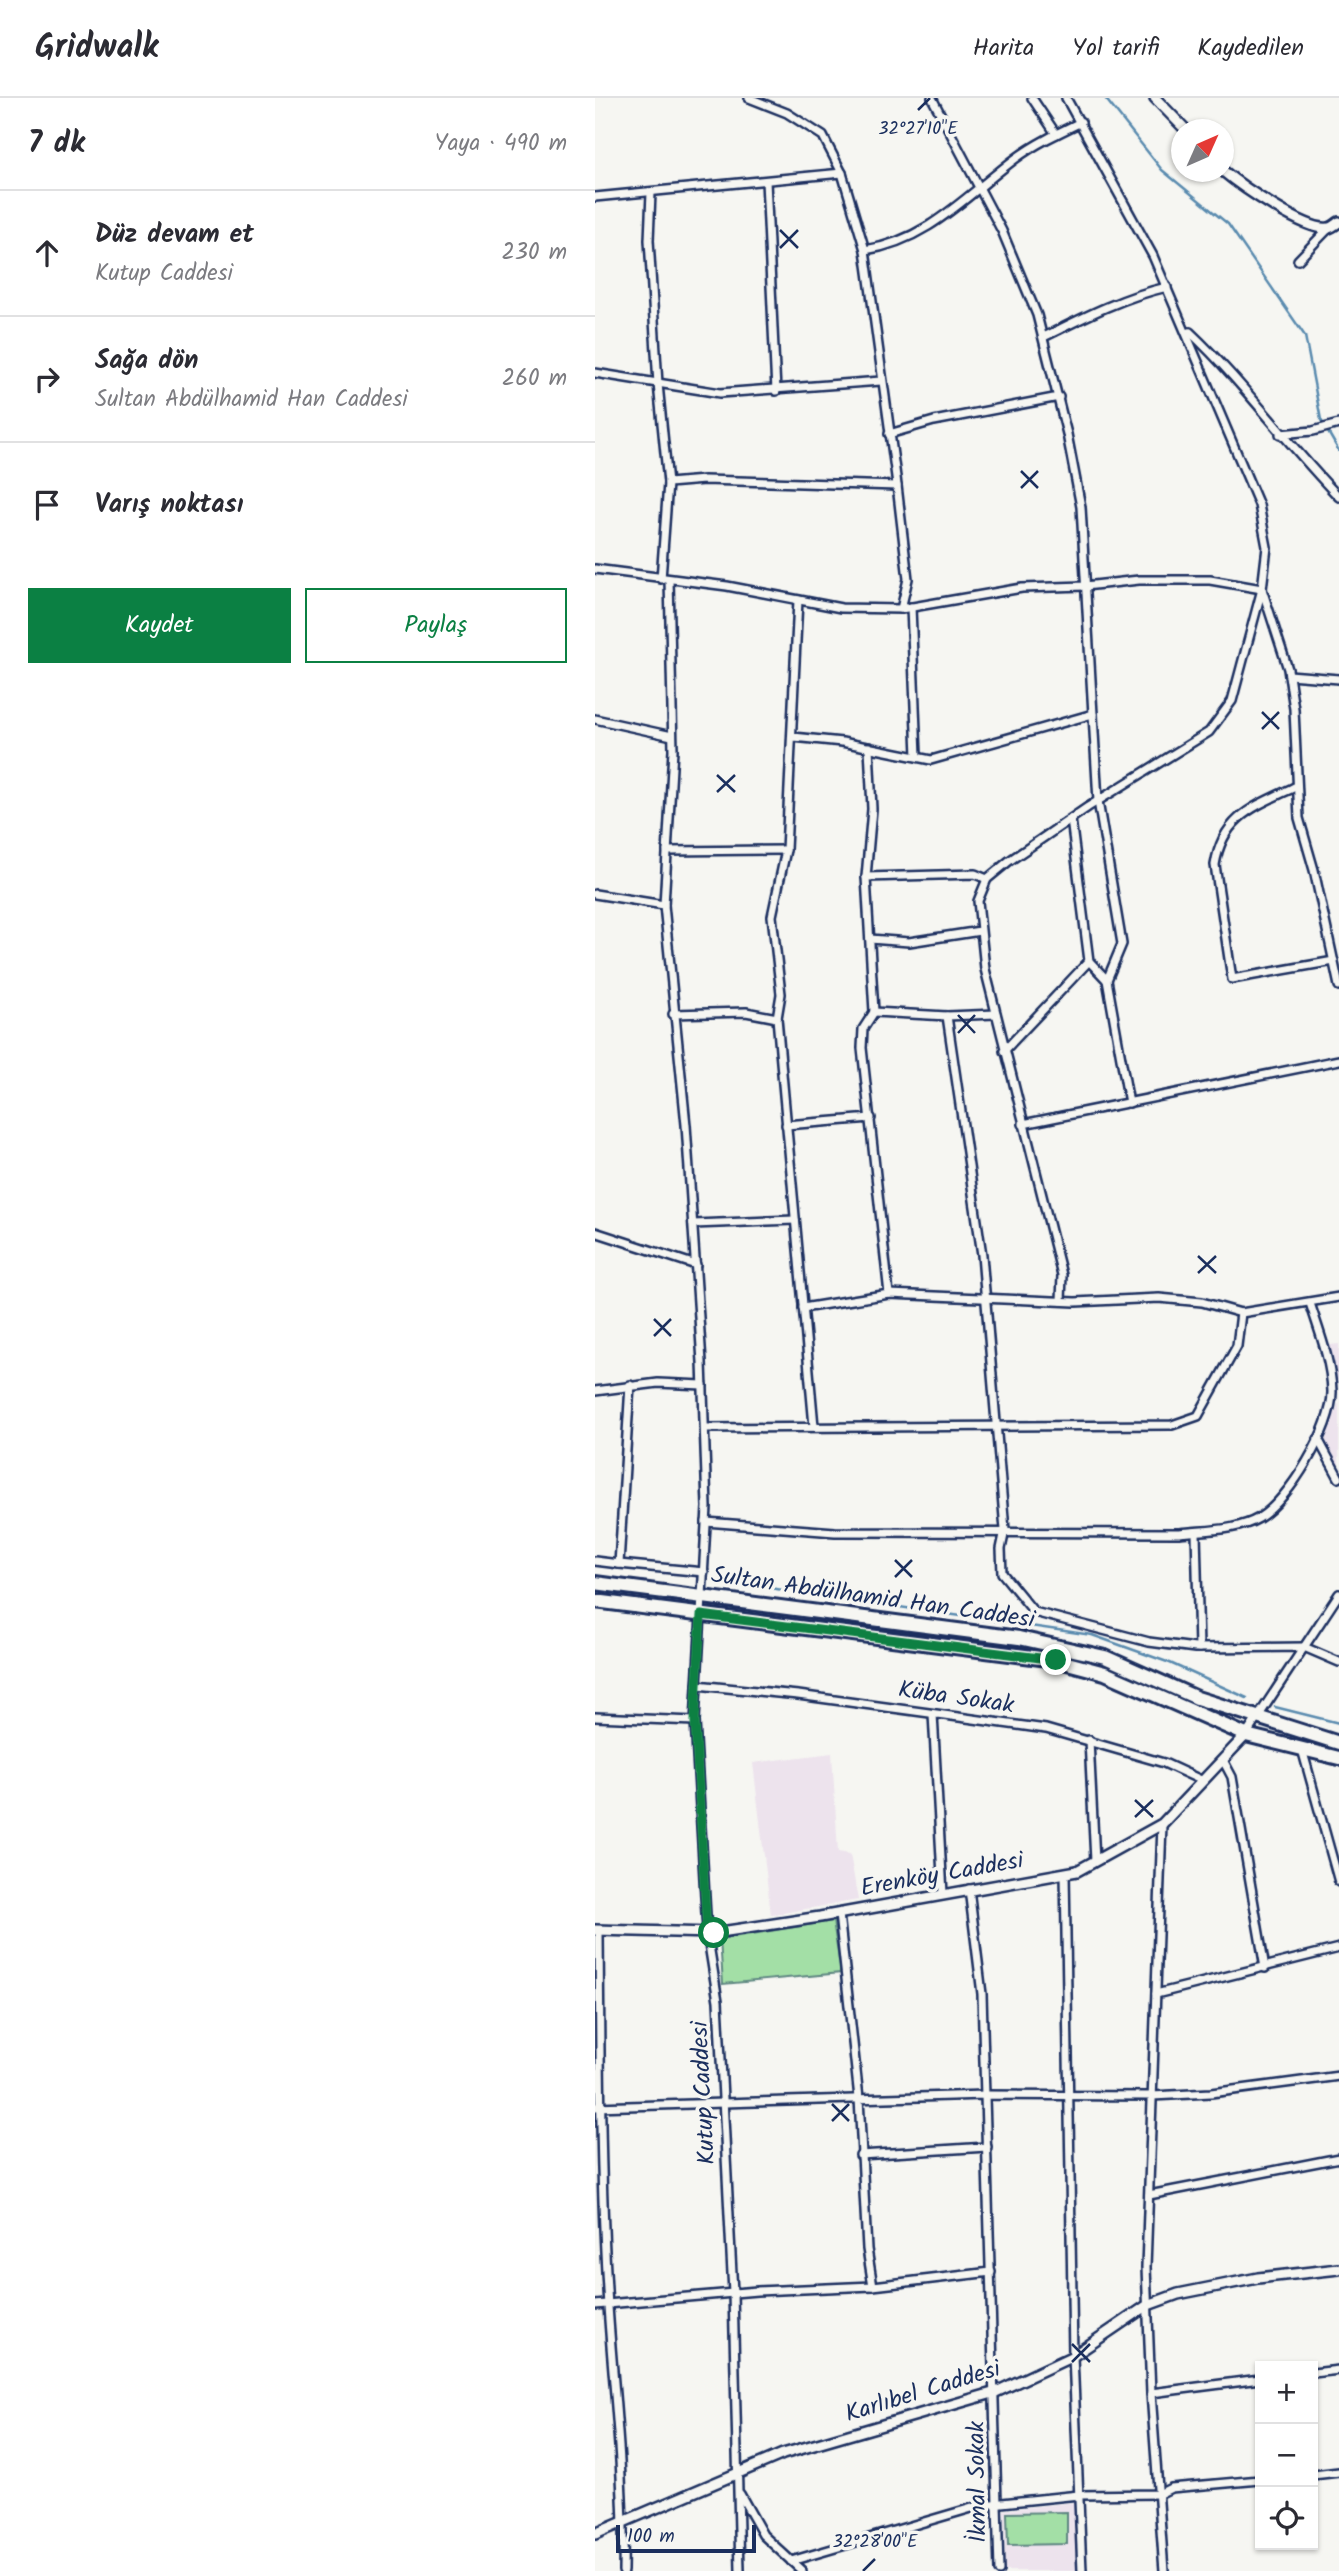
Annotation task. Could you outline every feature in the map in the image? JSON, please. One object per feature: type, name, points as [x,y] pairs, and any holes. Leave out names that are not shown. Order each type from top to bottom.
[{"type":"main road","name":"Sultan Abdülhamid Han Caddesi","points":[[595,1583],[1019,1638],[1105,1657],[1197,1698],[1256,1719],[1339,1743]]},
{"type":"main road","name":"Sultan Abdülhamid Han Caddesi","points":[[595,1601],[1056,1660],[1105,1673],[1246,1735],[1339,1758]]},
{"type":"street","points":[[749,98],[823,135],[842,173],[865,250],[908,579],[901,609]]},
{"type":"street","points":[[771,107],[773,98]]},
{"type":"street","points":[[932,98],[1002,231],[1044,337],[1059,397],[1080,507],[1098,801],[1122,944],[1107,980],[1129,1103]]},
{"type":"street","points":[[1032,98],[1056,134]]},
{"type":"street","points":[[1061,1301],[1062,1275],[996,1014],[980,931],[978,901],[987,879],[1098,801],[1209,732],[1232,701],[1262,589],[1268,547],[1259,505],[1185,327],[1167,287],[1066,98]]},
{"type":"street","points":[[1156,98],[1176,119]]},
{"type":"street","points":[[865,250],[890,247],[914,236],[953,211],[1015,159],[1081,122]]},
{"type":"street","points":[[595,197],[842,173]]},
{"type":"street","points":[[766,181],[776,391]]},
{"type":"street","points":[[1234,181],[1290,214],[1314,225],[1329,228]]},
{"type":"street","name":"Kutup Caddesi","points":[[651,193],[649,240],[658,384],[668,483],[665,580],[672,736],[664,905],[693,1224],[705,1428],[706,1522],[695,1721],[707,1932],[718,2001],[733,2293],[740,2571]]},
{"type":"street","points":[[1298,260],[1329,228],[1339,222]]},
{"type":"street","points":[[1044,337],[1106,306],[1167,287]]},
{"type":"street","points":[[1185,327],[1225,365],[1280,434],[1339,497]]},
{"type":"street","points":[[595,373],[720,393],[776,391],[881,381]]},
{"type":"street","points":[[889,434],[934,421],[1059,397]]},
{"type":"street","points":[[1280,434],[1313,431],[1335,425]]},
{"type":"street","points":[[668,483],[705,480],[897,486]]},
{"type":"street","points":[[595,569],[727,586],[841,608],[901,609],[1023,588],[1085,586],[1139,580],[1210,580],[1262,589]]},
{"type":"street","points":[[1262,589],[1289,675],[1299,818],[1314,870],[1339,986]]},
{"type":"street","points":[[798,600],[786,850],[772,916],[781,994],[777,1018],[814,1426]]},
{"type":"street","points":[[911,607],[917,756]]},
{"type":"street","points":[[1289,675],[1339,680]]},
{"type":"street","points":[[793,737],[869,747],[931,760],[1093,714]]},
{"type":"street","points":[[595,719],[672,736]]},
{"type":"street","points":[[869,747],[871,809],[866,877],[874,1012],[863,1028],[862,1048],[889,1294]]},
{"type":"street","points":[[1297,786],[1248,809],[1228,827],[1218,848],[1215,865],[1232,979],[1334,961]]},
{"type":"street","points":[[1071,819],[1089,961],[1107,980]]},
{"type":"street","points":[[667,851],[786,850]]},
{"type":"street","points":[[866,877],[975,874],[987,879]]},
{"type":"street","points":[[595,894],[664,905]]},
{"type":"street","points":[[870,939],[909,942],[980,931]]},
{"type":"street","points":[[1005,1051],[1089,961]]},
{"type":"street","points":[[673,1014],[747,1012],[777,1018]]},
{"type":"street","points":[[874,1012],[947,1016],[996,1014]]},
{"type":"street","points":[[947,1016],[974,1186],[986,1298],[994,1425],[1005,1530],[1001,1549],[1002,1573],[1034,1612],[1149,1642],[1199,1648],[1304,1647],[1339,1662]]},
{"type":"street","points":[[1023,1124],[1339,1060]]},
{"type":"street","points":[[786,1125],[871,1118]]},
{"type":"street","points":[[693,1224],[795,1220]]},
{"type":"street","points":[[595,1232],[696,1265]]},
{"type":"street","points":[[803,1308],[889,1294],[1061,1301],[1159,1298],[1202,1302],[1241,1312],[1339,1297]]},
{"type":"street","points":[[706,1522],[835,1532],[1196,1532],[1227,1528],[1258,1518],[1283,1497],[1318,1438],[1332,1393],[1325,1351],[1310,1303]]},
{"type":"street","points":[[705,1428],[1172,1425],[1198,1416],[1237,1346],[1241,1312]]},
{"type":"street","points":[[595,1391],[658,1383],[703,1385]]},
{"type":"street","points":[[619,1563],[629,1385]]},
{"type":"street","points":[[1318,1438],[1339,1478]]},
{"type":"street","points":[[1196,1532],[1199,1648]]},
{"type":"street","points":[[595,1561],[704,1572]]},
{"type":"street","points":[[1246,1735],[1339,1594]]},
{"type":"street","name":"Küba Sokak","points":[[697,1685],[1046,1729],[1164,1763],[1203,1781]]},
{"type":"street","points":[[933,1714],[943,1894]]},
{"type":"street","points":[[595,1717],[695,1721]]},
{"type":"street","name":"Erenköy Caddesi","points":[[597,1930],[707,1932],[839,1913],[1077,1871],[1162,1824],[1246,1735]]},
{"type":"street","points":[[1089,1740],[1095,1861]]},
{"type":"street","points":[[1302,1749],[1339,1882]]},
{"type":"street","points":[[1223,1760],[1232,1777],[1265,1968]]},
{"type":"street","points":[[1162,1824],[1147,2305],[1164,2571]]},
{"type":"street","points":[[1065,1872],[1073,2356],[1082,2571]]},
{"type":"street","name":"İkmal Sokak","points":[[969,1889],[982,1994],[996,2392],[999,2571]]},
{"type":"street","points":[[839,1913],[859,2098],[860,2155],[867,2249],[873,2286]]},
{"type":"street","points":[[597,1930],[597,2106],[624,2521],[624,2571]]},
{"type":"street","points":[[1156,1994],[1339,1948]]},
{"type":"street","points":[[597,2106],[985,2095],[1152,2096],[1211,2093],[1339,2078]]},
{"type":"street","points":[[860,2155],[987,2147]]},
{"type":"street","points":[[1149,2195],[1339,2158]]},
{"type":"street","name":"Karlıbel Caddesi","points":[[595,2533],[783,2454],[996,2392],[1073,2356],[1147,2305],[1178,2294],[1258,2278],[1339,2269]]},
{"type":"street","points":[[595,2305],[733,2293],[873,2286],[991,2272]]},
{"type":"street","points":[[1318,2372],[1339,2370]]},
{"type":"street","points":[[1151,2393],[1255,2380]]},
{"type":"street","points":[[1318,2475],[1339,2473]]},
{"type":"street","points":[[791,2561],[982,2505],[1079,2495],[1159,2494],[1171,2488],[1255,2480]]},
{"type":"street","points":[[738,2490],[763,2535],[802,2571]]},
{"type":"shaded area","points":[[1339,1344],[1339,1385],[1329,1345]]},
{"type":"shaded area","points":[[1339,1402],[1339,1467],[1324,1441]]},
{"type":"shaded area","points":[[832,1753],[838,1852],[850,1854],[858,1900],[771,1915],[753,1763]]},
{"type":"shaded area","points":[[1075,2502],[1078,2571],[1005,2571],[1004,2510]]},
{"type":"green space","points":[[833,1921],[841,1973],[723,1984],[720,1939]]},
{"type":"green space","points":[[1067,2512],[1067,2544],[1008,2545],[1007,2513]]},
{"type":"waterway","points":[[1105,98],[1162,170],[1228,224],[1305,336],[1321,420],[1339,451]]},
{"type":"waterway","points":[[714,1580],[1092,1635],[1170,1663],[1247,1698]]},
{"type":"waterway","points":[[1275,1707],[1339,1723]]},
{"type":"route","points":[[714,1933],[707,1932],[695,1721],[701,1615],[1056,1660]]}]
